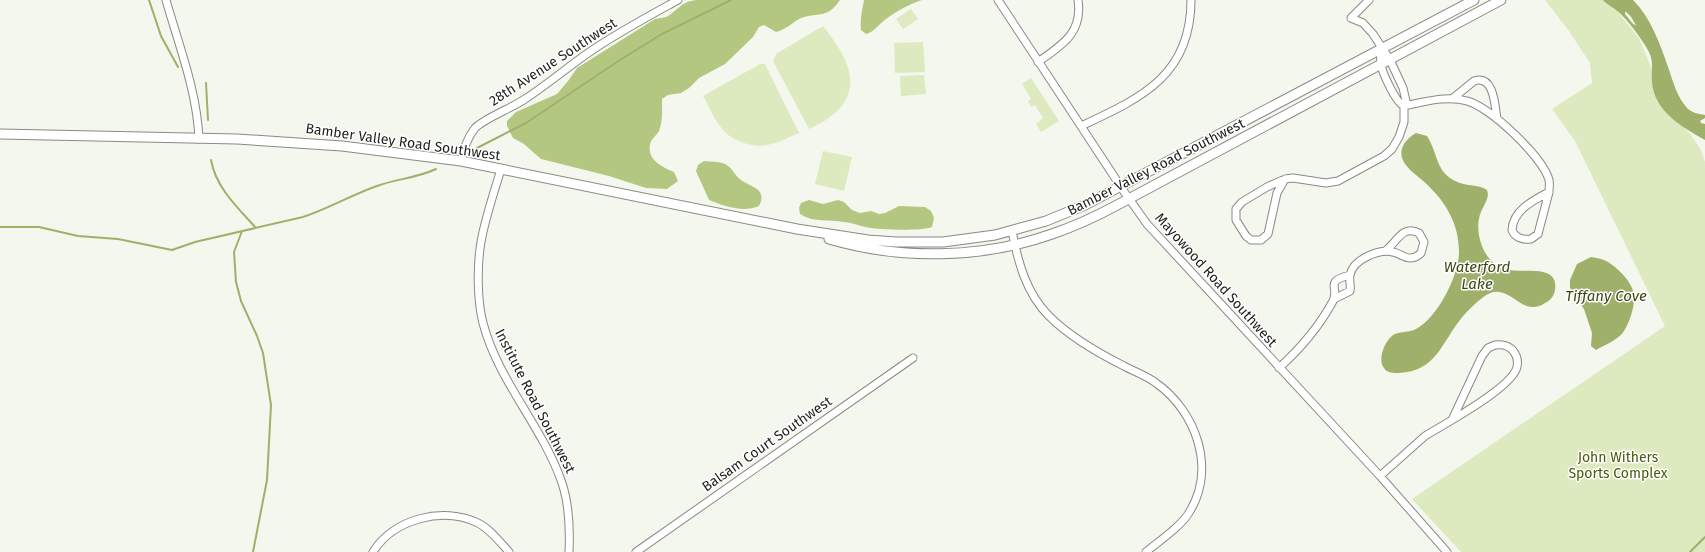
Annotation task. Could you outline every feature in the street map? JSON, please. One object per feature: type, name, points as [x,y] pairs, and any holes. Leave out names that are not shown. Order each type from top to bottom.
[{"type":"main road","name":"Bamber Valley Road Southwest","points":[[0,134],[237,139],[334,145],[461,161],[797,229],[868,240],[896,242],[943,242],[995,235],[1046,222],[1068,213],[1121,187],[1474,0]]},
{"type":"main road","name":"Bamber Valley Road Southwest","points":[[797,229],[845,244],[878,250],[918,253],[964,252],[1014,245],[1052,234],[1077,225],[1129,199],[1501,0]]},
{"type":"street","points":[[166,0],[192,85],[198,120],[199,139]]},
{"type":"street","name":"Mayowood Road Southwest","points":[[998,0],[1129,199],[1157,235],[1380,476],[1447,552]]},
{"type":"street","points":[[1038,62],[1059,47],[1072,33],[1078,16],[1078,0]]},
{"type":"street","points":[[1081,126],[1139,97],[1162,78],[1179,55],[1186,38],[1190,18],[1191,0]]},
{"type":"street","points":[[1285,179],[1277,193],[1268,234],[1261,240],[1251,240],[1238,224],[1235,217],[1236,209],[1242,202],[1272,184],[1285,179],[1293,178],[1319,182],[1333,182],[1344,178],[1388,153],[1399,137],[1404,122],[1404,106],[1406,98],[1385,63],[1381,49],[1368,28],[1363,23],[1352,18],[1369,0]]},
{"type":"street","name":"28th Avenue Southwest","points":[[461,161],[464,148],[476,127],[542,88],[617,34],[676,1]]},
{"type":"street","points":[[1452,98],[1474,81],[1484,81],[1491,88],[1497,119]]},
{"type":"street","points":[[1404,106],[1452,98],[1467,100],[1478,105],[1497,119],[1532,154],[1549,179],[1549,192],[1536,236],[1528,240],[1515,235],[1512,230],[1512,226],[1521,210],[1549,192]]},
{"type":"street","name":"Institute Road Southwest","points":[[501,169],[481,242],[479,272],[482,322],[488,342],[552,458],[562,484],[568,509],[569,549]]},
{"type":"street","points":[[1279,368],[1307,340],[1334,299],[1350,291],[1350,275],[1361,260],[1385,251],[1393,245],[1400,235],[1406,231],[1413,230],[1419,233],[1424,242],[1421,253],[1415,257],[1406,257],[1385,251]]},
{"type":"street","points":[[1012,231],[1018,263],[1023,275],[1039,303],[1048,315],[1069,333],[1156,383],[1175,399],[1189,418],[1198,438],[1202,471],[1201,486],[1196,500],[1190,513],[1146,552]]},
{"type":"street","points":[[1334,299],[1333,285],[1339,278],[1350,275]]},
{"type":"street","points":[[1380,476],[1425,436],[1452,420],[1496,391],[1513,375],[1518,363],[1516,355],[1511,349],[1498,344],[1488,348],[1482,356],[1452,420]]},
{"type":"street","name":"Balsam Court Southwest","points":[[636,552],[913,358]]},
{"type":"street","points":[[373,552],[378,543],[388,534],[401,527],[434,516],[449,515],[479,523],[490,531],[509,552]]},
{"type":"street","points":[[569,549],[575,552]]},
{"type":"green space","name":"John Withers Sports Complex","points":[[1545,0],[1608,0],[1639,38],[1653,72],[1664,106],[1691,135],[1701,150],[1705,162],[1705,552],[1461,552],[1412,499],[1665,326],[1575,141],[1552,109],[1592,83],[1590,63],[1569,31]]},
{"type":"green space","points":[[911,9],[918,19],[903,29],[896,19]]},
{"type":"green space","points":[[823,26],[839,48],[845,60],[849,72],[850,83],[848,95],[842,106],[828,119],[809,129],[773,61],[776,54]]},
{"type":"green space","points":[[923,42],[925,72],[895,73],[894,43]]},
{"type":"green space","points":[[760,64],[765,64],[799,133],[776,143],[761,146],[741,142],[724,131],[713,115],[703,96]]},
{"type":"green space","points":[[924,75],[926,94],[901,96],[900,76]]},
{"type":"green space","points":[[1031,78],[1059,121],[1041,132],[1036,124],[1043,118],[1035,105],[1031,107],[1028,101],[1031,99],[1022,84]]},
{"type":"green space","points":[[823,151],[852,157],[844,191],[815,184]]},
{"type":"shaded area","points":[[696,0],[840,0],[831,10],[822,14],[801,18],[780,31],[776,32],[764,25],[759,27],[753,37],[725,64],[699,78],[689,88],[681,93],[668,95],[662,99],[661,123],[658,133],[650,144],[650,150],[653,159],[660,165],[674,172],[678,181],[667,189],[646,188],[609,176],[541,159],[524,144],[513,138],[507,126],[507,121],[516,112],[557,94],[577,68],[655,19],[667,17],[683,4]]},
{"type":"shaded area","points":[[864,0],[922,0],[899,11],[886,19],[871,32],[866,34],[861,30],[861,15]]},
{"type":"shaded area","points":[[704,161],[725,164],[730,167],[741,180],[757,189],[761,196],[759,206],[740,209],[709,200],[696,171],[698,165]]},
{"type":"shaded area","points":[[809,200],[823,204],[838,200],[844,202],[852,210],[860,213],[871,211],[879,214],[885,213],[899,206],[925,207],[931,211],[934,218],[932,227],[920,229],[903,230],[864,227],[838,221],[816,220],[805,217],[800,214],[799,208],[801,203]]},
{"type":"water","points":[[1603,0],[1633,0],[1645,15],[1662,49],[1676,89],[1684,105],[1696,113],[1705,115],[1705,118],[1700,121],[1701,123],[1705,124],[1705,140],[1687,130],[1664,110],[1654,92],[1652,82],[1652,63],[1649,52],[1639,36],[1621,14]],"holes":[[[1630,4],[1635,12],[1638,26],[1633,24],[1625,14],[1626,5]]]},
{"type":"water","name":"Waterford Lake","points":[[1416,133],[1427,136],[1446,175],[1460,183],[1482,187],[1487,190],[1487,198],[1479,218],[1478,225],[1480,240],[1490,260],[1508,270],[1540,271],[1546,273],[1552,276],[1555,282],[1555,290],[1549,301],[1532,307],[1526,306],[1511,296],[1499,292],[1489,293],[1463,316],[1430,362],[1411,371],[1392,373],[1388,372],[1384,368],[1381,360],[1387,341],[1393,335],[1416,329],[1432,316],[1451,284],[1458,262],[1459,252],[1456,231],[1449,212],[1430,187],[1403,161],[1401,154],[1404,143]]},
{"type":"water","name":"Tiffany Cove","points":[[1591,257],[1606,261],[1616,268],[1628,281],[1634,295],[1632,313],[1622,334],[1596,350],[1591,346],[1592,333],[1584,309],[1572,293],[1570,287],[1570,280],[1577,264]]},
{"type":"waterway","points":[[149,0],[161,36],[178,67]]},
{"type":"waterway","points":[[477,148],[526,123],[620,60],[662,34],[731,0]]},
{"type":"waterway","points":[[1622,0],[1635,12],[1644,27]]},
{"type":"waterway","points":[[206,83],[208,120]]},
{"type":"waterway","points":[[211,160],[223,189],[256,228]]},
{"type":"waterway","points":[[0,227],[39,227],[78,236],[118,239],[172,250],[195,242],[303,217],[377,186],[436,169]]},
{"type":"waterway","points":[[242,231],[234,252],[236,282],[241,301],[263,353],[271,405],[267,480],[253,552]]},
{"type":"waterway","points":[[1690,552],[1705,537]]}]
